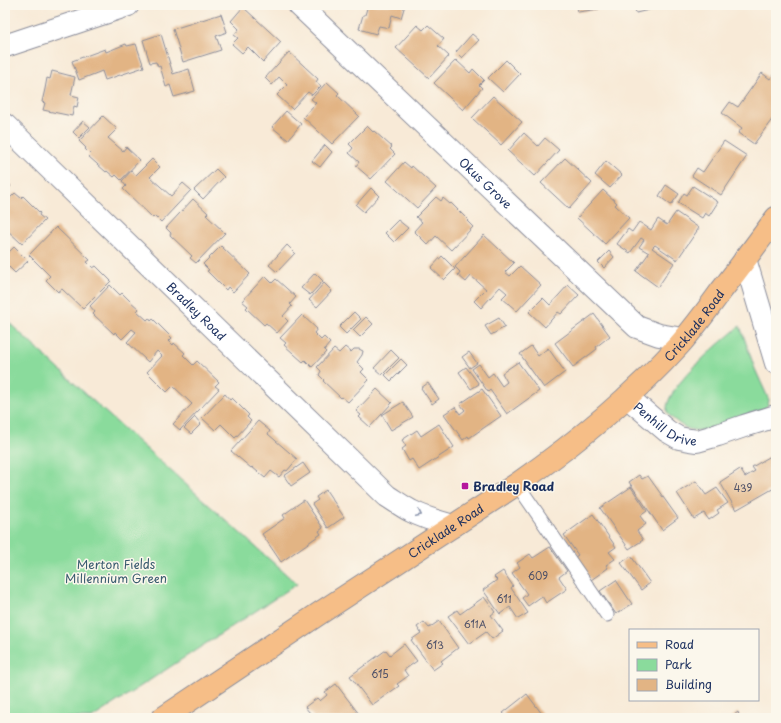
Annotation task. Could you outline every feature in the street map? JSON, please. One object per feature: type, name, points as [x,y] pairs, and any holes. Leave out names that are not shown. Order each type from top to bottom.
[{"type":"main road","name":"Cricklade Road","points":[[163,718],[517,484],[583,436],[627,397],[683,340],[776,218]]},
{"type":"street","points":[[5,46],[128,5]]},
{"type":"street","name":"Okus Grove","points":[[299,5],[637,327],[659,335],[683,340]]},
{"type":"street","name":"Bradley Road","points":[[5,125],[387,496],[411,511],[435,521],[453,526]]},
{"type":"street","points":[[746,259],[776,363]]},
{"type":"street","name":"Penhill Drive","points":[[627,397],[667,431],[678,438],[697,441],[776,416]]},
{"type":"lane","points":[[517,484],[607,615]]},
{"type":"green space","name":"Merton Fields Millennium Green","points":[[5,319],[103,410],[297,584],[92,718],[5,718]]},
{"type":"green space","points":[[740,326],[755,369],[769,400],[768,405],[764,409],[706,429],[692,430],[685,427],[671,418],[668,413],[667,410],[669,400],[675,389],[696,365]]},
{"type":"building","points":[[368,5],[405,5],[401,18],[392,15],[389,28],[379,26],[376,34],[359,29]]},
{"type":"building","points":[[577,5],[599,5],[599,9],[578,12]]},
{"type":"building","points":[[634,5],[657,5],[657,8],[636,13]]},
{"type":"building","points":[[243,7],[281,42],[263,62],[248,47],[242,53],[232,44],[238,38],[234,35],[239,29],[231,21]]},
{"type":"building","points":[[221,14],[227,32],[216,36],[221,50],[183,62],[173,29]]},
{"type":"building","points":[[417,25],[423,30],[428,25],[444,39],[438,46],[449,56],[429,78],[396,48]]},
{"type":"building","points":[[161,34],[173,74],[189,69],[195,91],[174,97],[170,85],[166,87],[160,66],[158,67],[156,62],[150,63],[143,40]]},
{"type":"building","points":[[472,34],[479,40],[462,58],[456,52]]},
{"type":"building","points":[[126,44],[127,46],[136,44],[144,67],[105,80],[102,71],[79,80],[72,61],[105,49],[106,52]]},
{"type":"building","points":[[289,52],[318,79],[316,82],[321,86],[312,95],[308,92],[292,109],[277,95],[287,85],[279,77],[272,85],[265,78]]},
{"type":"building","points":[[456,60],[470,73],[473,69],[484,80],[479,85],[482,88],[463,110],[434,83]]},
{"type":"building","points":[[506,60],[520,74],[503,92],[488,78]]},
{"type":"building","points":[[52,71],[75,77],[71,95],[79,97],[77,107],[74,106],[72,116],[43,110],[45,103],[42,102],[47,78],[50,79]]},
{"type":"building","points":[[776,71],[776,114],[754,144],[738,133],[742,128],[722,113],[730,102],[738,107],[762,73],[770,79]]},
{"type":"building","points":[[327,82],[339,93],[337,95],[359,116],[332,144],[303,117],[316,103],[311,99]]},
{"type":"building","points":[[493,96],[522,122],[501,145],[472,118]]},
{"type":"building","points":[[286,111],[301,124],[288,140],[272,127]]},
{"type":"building","points":[[103,116],[117,129],[108,138],[123,151],[126,147],[140,160],[121,180],[116,175],[114,177],[107,171],[106,172],[88,156],[90,154],[79,141]]},
{"type":"building","points":[[83,121],[90,127],[79,138],[73,132]]},
{"type":"building","points":[[367,126],[392,147],[390,149],[395,154],[371,179],[356,166],[359,162],[349,153],[353,148],[349,144]]},
{"type":"building","points":[[524,133],[538,146],[545,138],[559,150],[535,176],[508,151]]},
{"type":"building","points":[[724,141],[747,156],[721,195],[692,176],[697,168],[703,172]]},
{"type":"building","points":[[325,145],[332,152],[320,167],[312,161]]},
{"type":"building","points":[[565,158],[592,183],[569,209],[541,183]]},
{"type":"building","points":[[152,159],[160,167],[150,177],[171,196],[183,183],[191,190],[161,222],[155,216],[153,218],[123,189],[126,186],[122,181],[131,171],[136,175]]},
{"type":"building","points":[[606,161],[622,175],[610,188],[595,175]]},
{"type":"building","points":[[404,162],[411,168],[412,166],[436,188],[417,208],[387,181]]},
{"type":"building","points":[[216,169],[224,177],[203,199],[194,190]]},
{"type":"building","points":[[5,181],[11,186],[5,192]]},
{"type":"building","points":[[666,185],[679,194],[671,205],[659,196]]},
{"type":"building","points":[[693,186],[718,202],[709,216],[705,213],[702,218],[678,203],[684,193],[687,195]]},
{"type":"building","points":[[371,188],[379,196],[364,212],[356,205]]},
{"type":"building","points":[[603,190],[617,203],[615,205],[629,218],[605,244],[577,218]]},
{"type":"building","points":[[15,193],[21,198],[23,196],[45,220],[22,244],[5,228],[5,203]]},
{"type":"building","points":[[436,197],[441,201],[443,198],[450,204],[451,203],[473,227],[451,250],[436,236],[428,245],[414,231],[422,222],[416,217]]},
{"type":"building","points":[[193,199],[208,213],[206,215],[225,233],[196,263],[190,258],[192,256],[170,235],[171,233],[166,228]]},
{"type":"building","points":[[676,212],[699,228],[677,260],[655,245],[652,248],[674,263],[658,287],[636,271],[649,253],[639,247],[644,240],[641,238],[630,253],[617,244],[628,229],[632,232],[639,222],[651,230],[658,219],[667,225]]},
{"type":"building","points":[[398,220],[408,228],[394,242],[385,233]]},
{"type":"building","points":[[56,227],[90,260],[87,262],[93,268],[96,266],[111,281],[83,309],[62,289],[58,292],[46,280],[50,276],[29,255]]},
{"type":"building","points":[[484,235],[514,263],[505,272],[510,276],[520,266],[541,285],[517,311],[502,298],[507,293],[500,287],[481,308],[474,301],[486,289],[471,276],[466,282],[458,275],[460,272],[455,267]]},
{"type":"building","points":[[287,245],[295,253],[277,272],[269,265]]},
{"type":"building","points":[[221,246],[250,274],[233,292],[228,287],[226,290],[207,271],[209,270],[203,264]]},
{"type":"building","points":[[14,247],[28,261],[15,273],[9,267],[5,270],[5,256]]},
{"type":"building","points":[[609,251],[614,257],[604,268],[598,262]]},
{"type":"building","points":[[442,256],[455,269],[444,280],[431,268]]},
{"type":"building","points":[[315,273],[323,281],[310,295],[301,288]]},
{"type":"building","points":[[265,276],[272,283],[276,279],[296,297],[290,304],[292,306],[283,316],[288,321],[277,333],[266,323],[264,325],[246,308],[248,306],[242,301]]},
{"type":"building","points":[[324,283],[332,291],[317,307],[309,300]]},
{"type":"building","points":[[110,285],[120,295],[122,293],[139,309],[137,311],[147,320],[149,318],[151,321],[153,319],[172,338],[169,341],[173,345],[174,343],[185,353],[183,355],[193,365],[197,361],[219,382],[215,386],[219,389],[180,430],[173,424],[192,404],[173,386],[167,392],[147,372],[162,356],[157,351],[148,362],[127,342],[136,332],[132,329],[122,339],[115,332],[114,334],[93,314],[95,312],[90,306]]},
{"type":"building","points":[[568,285],[579,295],[561,314],[558,312],[545,327],[529,312],[543,298],[550,305]]},
{"type":"building","points":[[354,312],[361,319],[346,334],[339,327]]},
{"type":"building","points":[[594,314],[610,336],[596,347],[597,349],[573,367],[555,343]]},
{"type":"building","points":[[302,315],[317,329],[314,333],[321,340],[324,337],[330,343],[324,350],[326,352],[312,367],[305,360],[303,362],[284,345],[286,343],[280,338]]},
{"type":"building","points":[[366,317],[373,324],[360,337],[353,330]]},
{"type":"building","points":[[499,318],[505,327],[491,335],[485,326]]},
{"type":"building","points":[[531,346],[538,356],[548,348],[565,372],[544,388],[520,354]]},
{"type":"building","points":[[345,347],[351,352],[354,349],[363,351],[357,362],[364,369],[361,372],[369,380],[348,402],[342,397],[341,398],[323,381],[324,380],[319,375],[321,371],[317,367],[334,349],[339,353]]},
{"type":"building","points":[[391,350],[399,358],[382,375],[374,368]]},
{"type":"building","points":[[469,352],[477,363],[470,368],[462,357]]},
{"type":"building","points":[[401,359],[407,365],[391,381],[385,375]]},
{"type":"building","points":[[518,362],[539,391],[507,414],[490,390],[488,392],[472,369],[479,364],[488,377],[493,373],[502,386],[507,382],[502,373]]},
{"type":"building","points":[[466,367],[479,384],[471,389],[459,372]]},
{"type":"building","points":[[428,383],[439,399],[432,404],[421,388]]},
{"type":"building","points":[[377,389],[392,403],[370,427],[359,417],[361,415],[356,411]]},
{"type":"building","points":[[482,389],[501,416],[469,438],[468,436],[463,440],[444,414],[455,407],[460,414],[465,410],[460,404]]},
{"type":"building","points":[[225,394],[230,400],[232,398],[249,415],[247,417],[251,421],[235,438],[221,424],[215,430],[202,418]]},
{"type":"building","points":[[403,402],[413,417],[391,430],[382,415]]},
{"type":"building","points":[[195,417],[201,424],[191,434],[184,428]]},
{"type":"building","points":[[258,421],[270,431],[268,434],[297,459],[287,471],[285,470],[279,477],[271,471],[265,478],[231,451]]},
{"type":"building","points":[[439,424],[454,447],[419,470],[412,459],[409,461],[402,449],[406,446],[402,440],[417,430],[421,436]]},
{"type":"building","points":[[776,453],[776,487],[736,510],[720,482],[740,469],[745,477],[755,471],[752,467]]},
{"type":"building","points":[[303,463],[310,473],[291,486],[284,476]]},
{"type":"building","points":[[639,475],[642,479],[648,476],[678,518],[662,530],[629,482]]},
{"type":"building","points":[[696,481],[706,495],[717,488],[728,503],[717,510],[719,513],[709,520],[704,513],[694,519],[677,493]]},
{"type":"building","points":[[631,487],[647,511],[640,516],[646,524],[637,531],[643,540],[629,549],[600,508]]},
{"type":"building","points":[[326,490],[344,517],[328,528],[312,504],[318,500],[316,497]]},
{"type":"building","points":[[304,500],[323,528],[319,531],[321,534],[281,562],[262,534],[285,518],[283,515]]},
{"type":"building","points":[[593,514],[616,547],[609,552],[615,559],[606,565],[608,568],[591,580],[575,557],[578,555],[564,535]]},
{"type":"building","points":[[550,547],[567,571],[559,577],[567,589],[546,603],[542,596],[528,606],[522,598],[527,594],[512,573],[520,567],[517,563],[530,554],[533,558]]},
{"type":"building","points":[[631,556],[650,583],[641,590],[621,563]]},
{"type":"building","points":[[503,571],[513,586],[511,588],[528,613],[518,619],[510,607],[500,614],[483,590],[497,580],[494,577]]},
{"type":"building","points":[[616,580],[632,604],[616,614],[600,591]]},
{"type":"building","points":[[484,597],[495,612],[491,615],[503,631],[492,639],[486,632],[469,644],[448,616],[457,610],[460,614]]},
{"type":"building","points":[[439,621],[458,648],[441,661],[443,663],[433,670],[411,640],[421,633],[417,627],[424,622],[429,628]]},
{"type":"building","points":[[404,644],[417,661],[404,670],[408,676],[397,684],[399,686],[372,705],[350,676],[386,650],[390,655]]},
{"type":"building","points":[[336,684],[359,714],[354,718],[314,718],[305,707],[317,698],[320,701],[327,695],[325,692]]},
{"type":"building","points":[[527,694],[545,718],[508,718],[503,713]]},
{"type":"building","points":[[738,712],[740,718],[730,718]]},
{"type":"place","name":"Bradley Road","points":[[465,486]]}]
